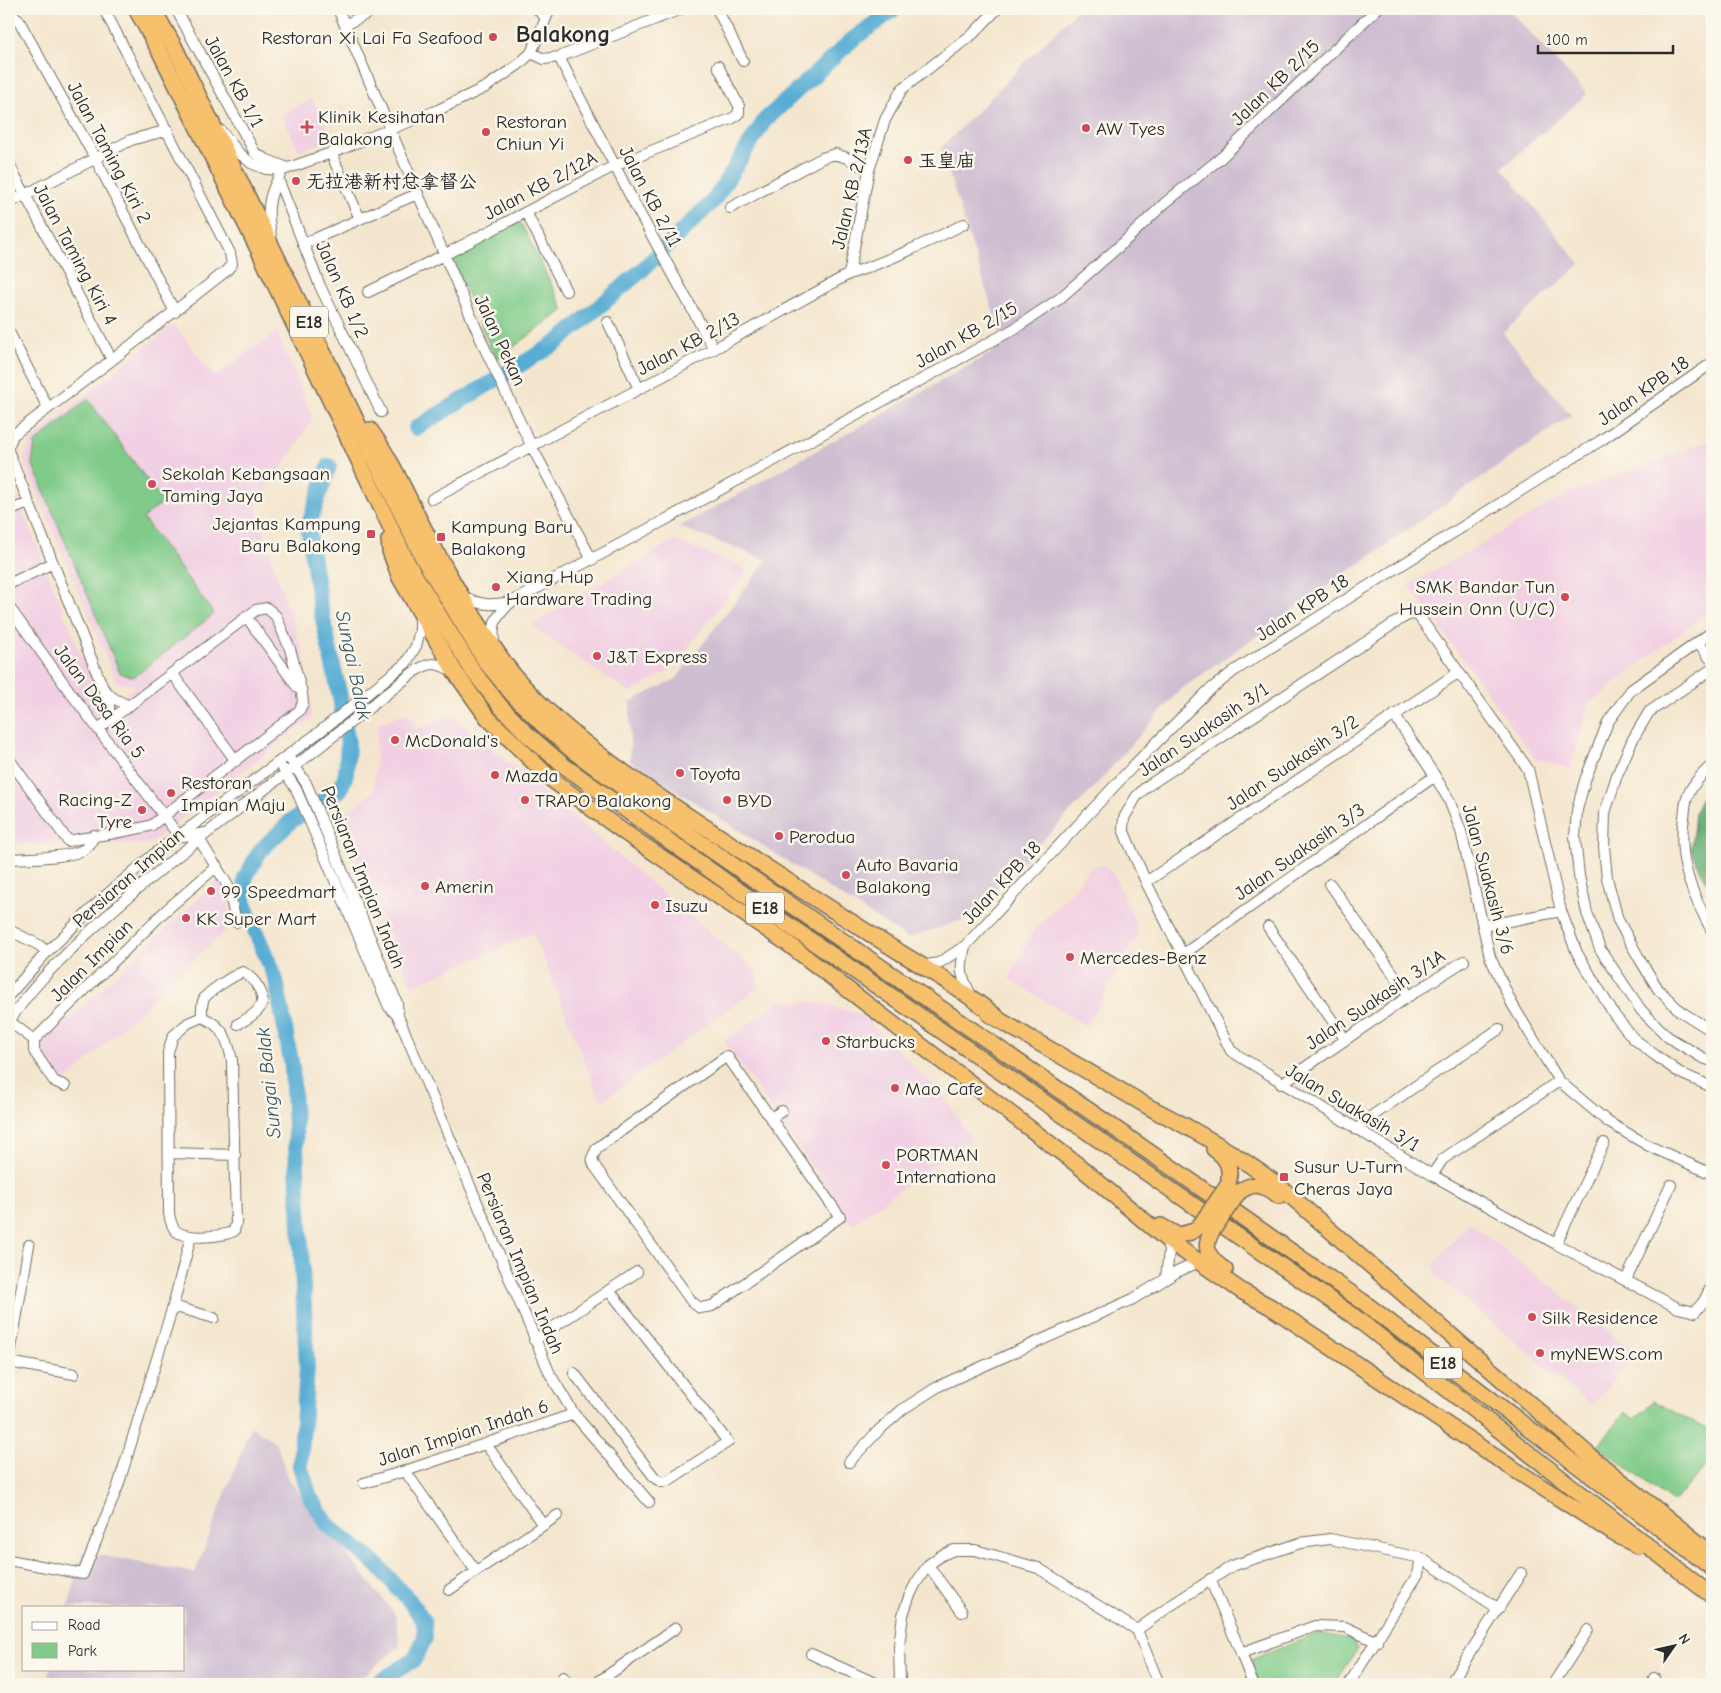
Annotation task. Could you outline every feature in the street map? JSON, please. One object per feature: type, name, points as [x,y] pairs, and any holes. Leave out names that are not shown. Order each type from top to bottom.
[{"type":"highway","name":"E18","points":[[136,9],[166,62],[409,566],[473,671],[501,707],[528,735],[563,765],[743,893],[1352,1315],[1712,1596]]},
{"type":"highway","name":"E18","points":[[154,9],[206,109],[423,558],[486,662],[513,695],[573,751],[662,816],[1362,1301],[1712,1568]]},
{"type":"highway","points":[[346,399],[378,441],[460,596],[494,649],[522,685],[549,713],[621,770],[741,851],[972,997],[997,1017]]},
{"type":"highway","points":[[387,523],[390,551],[400,578],[455,672],[487,718],[552,780],[624,832],[787,943],[1064,1155],[1166,1239],[1243,1292],[1271,1307],[1437,1419],[1613,1533],[1674,1565]]},
{"type":"highway","points":[[798,910],[812,911],[824,916],[969,1005],[997,1017],[1153,1109],[1220,1153],[1228,1163],[1233,1189],[1207,1227],[1207,1251],[1214,1263],[1271,1307]]},
{"type":"highway","points":[[1153,1109],[1194,1130],[1250,1164],[1288,1193],[1590,1456],[1712,1554]]},
{"type":"highway","points":[[1233,1189],[1255,1185],[1268,1188],[1338,1237]]},
{"type":"highway","points":[[1113,1195],[1177,1235],[1188,1234],[1196,1229],[1207,1227]]},
{"type":"street","points":[[9,445],[13,435],[175,312],[226,272],[232,264],[230,253],[104,9]]},
{"type":"street","name":"Jalan KB 1/1","points":[[176,9],[249,143],[256,152],[283,172]]},
{"type":"street","name":"Jalan Pekan","points":[[338,9],[486,351],[532,446],[592,560]]},
{"type":"street","points":[[344,25],[376,9]]},
{"type":"street","points":[[206,109],[231,144],[252,163],[266,169],[283,172],[438,110],[486,87],[518,65],[531,53],[548,13],[537,9]]},
{"type":"street","points":[[531,53],[544,58],[559,57],[681,9]]},
{"type":"street","points":[[717,9],[743,61]]},
{"type":"street","name":"Jalan KB 2/13A","points":[[849,274],[869,170],[885,120],[902,89],[974,33],[997,9]]},
{"type":"street","name":"Jalan KB 2/15","points":[[460,596],[491,606],[510,602],[592,560],[1014,329],[1053,304],[1124,242],[1165,203],[1222,157],[1377,9]]},
{"type":"street","name":"Jalan Taming Kiri 2","points":[[9,12],[18,19],[95,158],[175,312]]},
{"type":"street","name":"Jalan KB 2/11","points":[[559,57],[614,166],[714,349]]},
{"type":"street","name":"Jalan KB 2/12A","points":[[368,292],[444,255],[614,166],[733,118],[739,113],[739,106],[718,66]]},
{"type":"street","points":[[9,203],[131,140],[168,130]]},
{"type":"street","points":[[331,153],[360,219]]},
{"type":"street","points":[[730,208],[822,158],[835,154],[869,170]]},
{"type":"street","name":"Jalan Taming Kiri 4","points":[[9,164],[112,360]]},
{"type":"street","points":[[272,245],[268,207],[270,196],[283,172]]},
{"type":"street","name":"Jalan KB 1/2","points":[[283,172],[303,244],[320,286],[381,412]]},
{"type":"street","points":[[303,244],[417,194]]},
{"type":"street","points":[[526,212],[566,291]]},
{"type":"street","name":"Jalan KB 2/13","points":[[432,499],[714,349],[849,274],[870,267],[964,224]]},
{"type":"street","points":[[608,322],[639,389]]},
{"type":"street","points":[[9,332],[48,408]]},
{"type":"street","name":"Jalan KPB 18","points":[[922,966],[939,963],[964,946],[1135,764],[1208,692],[1234,671],[1600,441],[1712,363]]},
{"type":"street","points":[[9,453],[103,688],[108,703],[109,721]]},
{"type":"street","points":[[9,511],[28,503]]},
{"type":"street","points":[[9,584],[53,563]]},
{"type":"street","name":"Jalan KB 2/15","points":[[494,649],[493,630],[496,616],[510,602]]},
{"type":"street","name":"Jalan Desa Ria 5","points":[[9,607],[179,836]]},
{"type":"street","points":[[9,759],[68,841],[152,825],[299,711],[303,703],[302,693],[290,649],[276,616],[267,608],[256,610],[246,616],[98,729]]},
{"type":"street","name":"Persiaran Impian","points":[[9,995],[46,952],[154,854],[288,756],[406,663],[416,646],[420,630],[420,614]]},
{"type":"street","name":"Jalan Suakasih 3/1","points":[[1712,1087],[1680,1072],[1633,1038],[1615,1016],[1577,953],[1561,911],[1528,769],[1418,615],[1410,614],[1401,619],[1146,787],[1129,807],[1124,818],[1127,839],[1146,882],[1230,1051],[1432,1175],[1556,1244],[1678,1308],[1694,1312],[1704,1302],[1712,1285]]},
{"type":"street","points":[[246,616],[302,693]]},
{"type":"street","points":[[1712,632],[1631,690],[1608,722],[1585,780],[1577,810],[1575,837],[1579,876],[1586,913],[1600,949],[1647,1017],[1668,1037],[1703,1058],[1712,1061]]},
{"type":"street","points":[[1698,642],[1712,661]]},
{"type":"street","name":"Persiaran Impian","points":[[9,1021],[34,987],[58,962],[113,909],[163,867],[326,743],[414,672],[428,664],[439,664],[455,672]]},
{"type":"street","points":[[1712,669],[1649,712],[1633,739],[1617,775],[1605,813],[1604,847],[1607,878],[1618,920],[1639,958],[1658,989],[1680,1011],[1712,1031]]},
{"type":"street","name":"Jalan Suakasih 3/2","points":[[1146,882],[1459,672]]},
{"type":"street","points":[[172,673],[236,761]]},
{"type":"street","points":[[103,688],[113,698],[129,706]]},
{"type":"street","name":"Jalan Suakasih 3/6","points":[[1394,715],[1436,776],[1449,800],[1461,831],[1490,956],[1512,1004],[1559,1081],[1608,1122],[1649,1146],[1712,1174]]},
{"type":"street","name":"Persiaran Impian Indah","points":[[288,756],[306,783],[320,834]]},
{"type":"street","name":"Persiaran Impian Indah","points":[[278,763],[296,789],[320,834],[397,1003],[398,1016],[550,1374],[574,1414],[649,1502]]},
{"type":"street","points":[[1712,765],[1701,775],[1687,798],[1682,830],[1684,868],[1698,904],[1712,931]]},
{"type":"street","name":"Jalan Suakasih 3/3","points":[[1182,955],[1436,776]]},
{"type":"street","points":[[163,867],[175,849],[179,836],[199,835],[211,830]]},
{"type":"street","points":[[9,859],[71,854],[83,850],[91,844],[94,835]]},
{"type":"street","points":[[200,839],[228,886],[236,922]]},
{"type":"street","name":"Jalan Impian","points":[[34,1040],[164,912],[216,866]]},
{"type":"street","points":[[1330,884],[1409,996]]},
{"type":"street","points":[[1483,926],[1561,911]]},
{"type":"street","points":[[1268,927],[1345,1039]]},
{"type":"street","points":[[9,930],[39,945],[46,952]]},
{"type":"street","name":"Jalan KPB 18","points":[[964,946],[961,962],[962,976],[972,997]]},
{"type":"street","name":"Jalan Suakasih 3/1A","points":[[1281,1084],[1345,1039],[1464,961]]},
{"type":"street","points":[[202,1017],[203,1003],[206,996],[235,974],[243,972],[250,976],[257,984],[262,996],[262,1004],[258,1011],[238,1024]]},
{"type":"street","points":[[202,1017],[214,1022],[224,1034],[232,1061],[236,1223],[234,1232],[226,1235],[191,1236],[178,1233],[171,1223],[169,1213],[169,1153],[168,1052],[173,1036],[188,1023],[202,1017]]},
{"type":"street","points":[[9,1021],[34,1040],[34,1051],[54,1082],[65,1086]]},
{"type":"street","points":[[1357,1130],[1369,1118],[1499,1029]]},
{"type":"street","points":[[727,1056],[772,1117],[840,1217],[712,1306],[700,1308],[692,1302],[594,1165],[592,1158],[597,1148],[727,1056]]},
{"type":"street","points":[[1432,1175],[1444,1159],[1559,1081]]},
{"type":"street","points":[[772,1117],[782,1111]]},
{"type":"street","points":[[790,1144],[800,1137]]},
{"type":"street","points":[[1556,1244],[1604,1143]]},
{"type":"street","points":[[169,1153],[235,1155]]},
{"type":"street","points":[[1626,1280],[1672,1185]]},
{"type":"street","points":[[9,1560],[83,1574],[118,1486],[191,1236]]},
{"type":"street","points":[[1166,1239],[1169,1252],[1166,1278]]},
{"type":"street","points":[[29,1245],[13,1307],[9,1361],[74,1374]]},
{"type":"street","points":[[849,1462],[878,1431],[903,1409],[939,1386],[1133,1299],[1166,1278],[1199,1262]]},
{"type":"street","points":[[534,1340],[637,1272]]},
{"type":"street","points":[[574,1373],[655,1478],[662,1482],[669,1480],[728,1442],[609,1290]]},
{"type":"street","points":[[172,1306],[214,1318]]},
{"type":"street","name":"Jalan Impian Indah 6","points":[[364,1483],[574,1414]]},
{"type":"street","points":[[486,1444],[543,1525]]},
{"type":"street","points":[[405,1471],[476,1571]]},
{"type":"street","points":[[449,1590],[558,1515]]},
{"type":"street","points":[[1137,1630],[1210,1579],[1232,1566],[1300,1543],[1330,1538],[1421,1558],[1499,1608]]},
{"type":"street","points":[[900,1684],[899,1646],[903,1614],[916,1583],[928,1565],[942,1555],[954,1550],[975,1550],[1038,1568],[1137,1630],[1159,1684]]},
{"type":"street","points":[[1350,1684],[1418,1574],[1421,1558]]},
{"type":"street","points":[[928,1565],[962,1612]]},
{"type":"street","points":[[1450,1684],[1521,1573]]},
{"type":"street","points":[[1210,1579],[1252,1684]]},
{"type":"street","points":[[1241,1653],[1315,1626],[1346,1627],[1377,1642]]},
{"type":"street","points":[[595,1684],[676,1628]]},
{"type":"street","points":[[1553,1684],[1588,1630]]},
{"type":"street","points":[[811,1654],[877,1684]]},
{"type":"shaded area","points":[[1078,9],[1508,9],[1587,94],[1502,168],[1580,264],[1503,333],[1571,415],[1180,690],[1087,795],[966,919],[907,938],[630,761],[630,702],[676,679],[767,560],[679,527],[1004,346],[941,148]]},
{"type":"shaded area","name":"Klinik Kesihatan Balakong","points":[[312,99],[334,140],[299,150],[280,114]]},
{"type":"shaded area","points":[[174,324],[214,377],[277,332],[313,419],[256,508],[304,654],[312,717],[149,844],[9,844],[9,476],[103,710],[135,686],[117,683],[24,461],[31,440]]},
{"type":"shaded area","name":"SMK Bandar Tun Hussein Onn (U/C)","points":[[1712,440],[1712,608],[1588,704],[1570,769],[1534,757],[1409,585],[1571,492]]},
{"type":"shaded area","points":[[674,540],[745,568],[745,571],[744,575],[667,672],[630,693],[534,627],[536,622]]},
{"type":"shaded area","points":[[408,712],[416,729],[451,715],[756,971],[760,986],[601,1102],[533,933],[412,986],[339,818],[374,792],[377,724]]},
{"type":"shaded area","name":"Mercedes-Benz","points":[[1097,865],[1105,865],[1113,873],[1136,923],[1137,936],[1086,1026],[1009,979],[1033,931],[1074,889],[1088,870]]},
{"type":"shaded area","points":[[220,878],[225,888],[233,923],[65,1082],[57,1079],[37,1049]]},
{"type":"shaded area","points":[[780,1001],[819,1003],[860,1014],[943,1094],[971,1139],[852,1224],[724,1041]]},
{"type":"shaded area","name":"Silk Residence","points":[[1469,1222],[1637,1354],[1592,1406],[1436,1276],[1434,1264]]},
{"type":"shaded area","points":[[251,1426],[276,1443],[289,1480],[396,1616],[400,1646],[359,1679],[349,1684],[45,1684],[50,1670],[185,1670],[185,1606],[68,1606],[83,1552],[195,1573]]},
{"type":"green space","points":[[520,221],[564,310],[496,360],[451,257]]},
{"type":"green space","points":[[88,399],[163,502],[143,518],[214,614],[134,677],[120,673],[32,463],[35,443]]},
{"type":"green space","points":[[1712,779],[1712,883],[1707,883],[1691,851],[1695,812]]},
{"type":"green space","points":[[1653,1401],[1712,1432],[1712,1460],[1673,1502],[1598,1446],[1625,1412],[1635,1419]]},
{"type":"green space","points":[[1319,1633],[1353,1640],[1357,1650],[1335,1684],[1259,1684],[1250,1660]]},
{"type":"waterway","points":[[416,428],[558,342],[642,270],[714,200],[765,120],[852,40],[894,9]]},
{"type":"waterway","name":"Sungai Balak","points":[[329,466],[308,527],[320,606],[340,697],[348,744],[346,774],[340,790],[291,821],[260,851],[245,878],[244,904],[276,980],[292,1067],[307,1368],[300,1466],[310,1497],[328,1525],[376,1564],[409,1600],[424,1621],[425,1638],[414,1660],[376,1684]]},
{"type":"place","name":"Restoran Xi Lai Fa Seafood","points":[[493,37]]},
{"type":"place","name":"Klinik Kesihatan Balakong","points":[[307,127]]},
{"type":"place","name":"AW Tyes","points":[[1086,128]]},
{"type":"place","name":"Restoran Chiun Yi","points":[[486,132]]},
{"type":"place","name":"玉皇庙","points":[[908,160]]},
{"type":"place","name":"无拉港新村总拿督公","points":[[296,181]]},
{"type":"place","name":"Sekolah Kebangsaan Taming Jaya","points":[[152,484]]},
{"type":"place","name":"Jejantas Kampung Baru Balakong","points":[[371,534]]},
{"type":"place","name":"Kampung Baru Balakong","points":[[441,537]]},
{"type":"place","name":"Xiang Hup Hardware Trading","points":[[496,587]]},
{"type":"place","name":"SMK Bandar Tun Hussein Onn (U/C)","points":[[1565,597]]},
{"type":"place","name":"J&T Express","points":[[597,656]]},
{"type":"place","name":"McDonald's","points":[[395,740]]},
{"type":"place","name":"Toyota","points":[[680,773]]},
{"type":"place","name":"Mazda","points":[[495,775]]},
{"type":"place","name":"Restoran Impian Maju","points":[[171,793]]},
{"type":"place","name":"TRAPO Balakong","points":[[525,800]]},
{"type":"place","name":"BYD","points":[[727,800]]},
{"type":"place","name":"Racing-Z Tyre","points":[[142,810]]},
{"type":"place","name":"Perodua","points":[[779,836]]},
{"type":"place","name":"Auto Bavaria Balakong","points":[[846,875]]},
{"type":"place","name":"Amerin","points":[[425,886]]},
{"type":"place","name":"99 Speedmart","points":[[211,891]]},
{"type":"place","name":"Isuzu","points":[[655,905]]},
{"type":"place","name":"KK Super Mart","points":[[186,918]]},
{"type":"place","name":"Mercedes-Benz","points":[[1070,957]]},
{"type":"place","name":"Starbucks","points":[[826,1041]]},
{"type":"place","name":"Mao Cafe","points":[[895,1088]]},
{"type":"place","name":"PORTMAN Internationa","points":[[886,1165]]},
{"type":"place","name":"Susur U-Turn Cheras Jaya","points":[[1284,1177]]},
{"type":"place","name":"Silk Residence","points":[[1532,1317]]},
{"type":"place","name":"myNEWS.com","points":[[1540,1353]]},
{"type":"district","name":"Balakong","points":[[563,34]]}]
